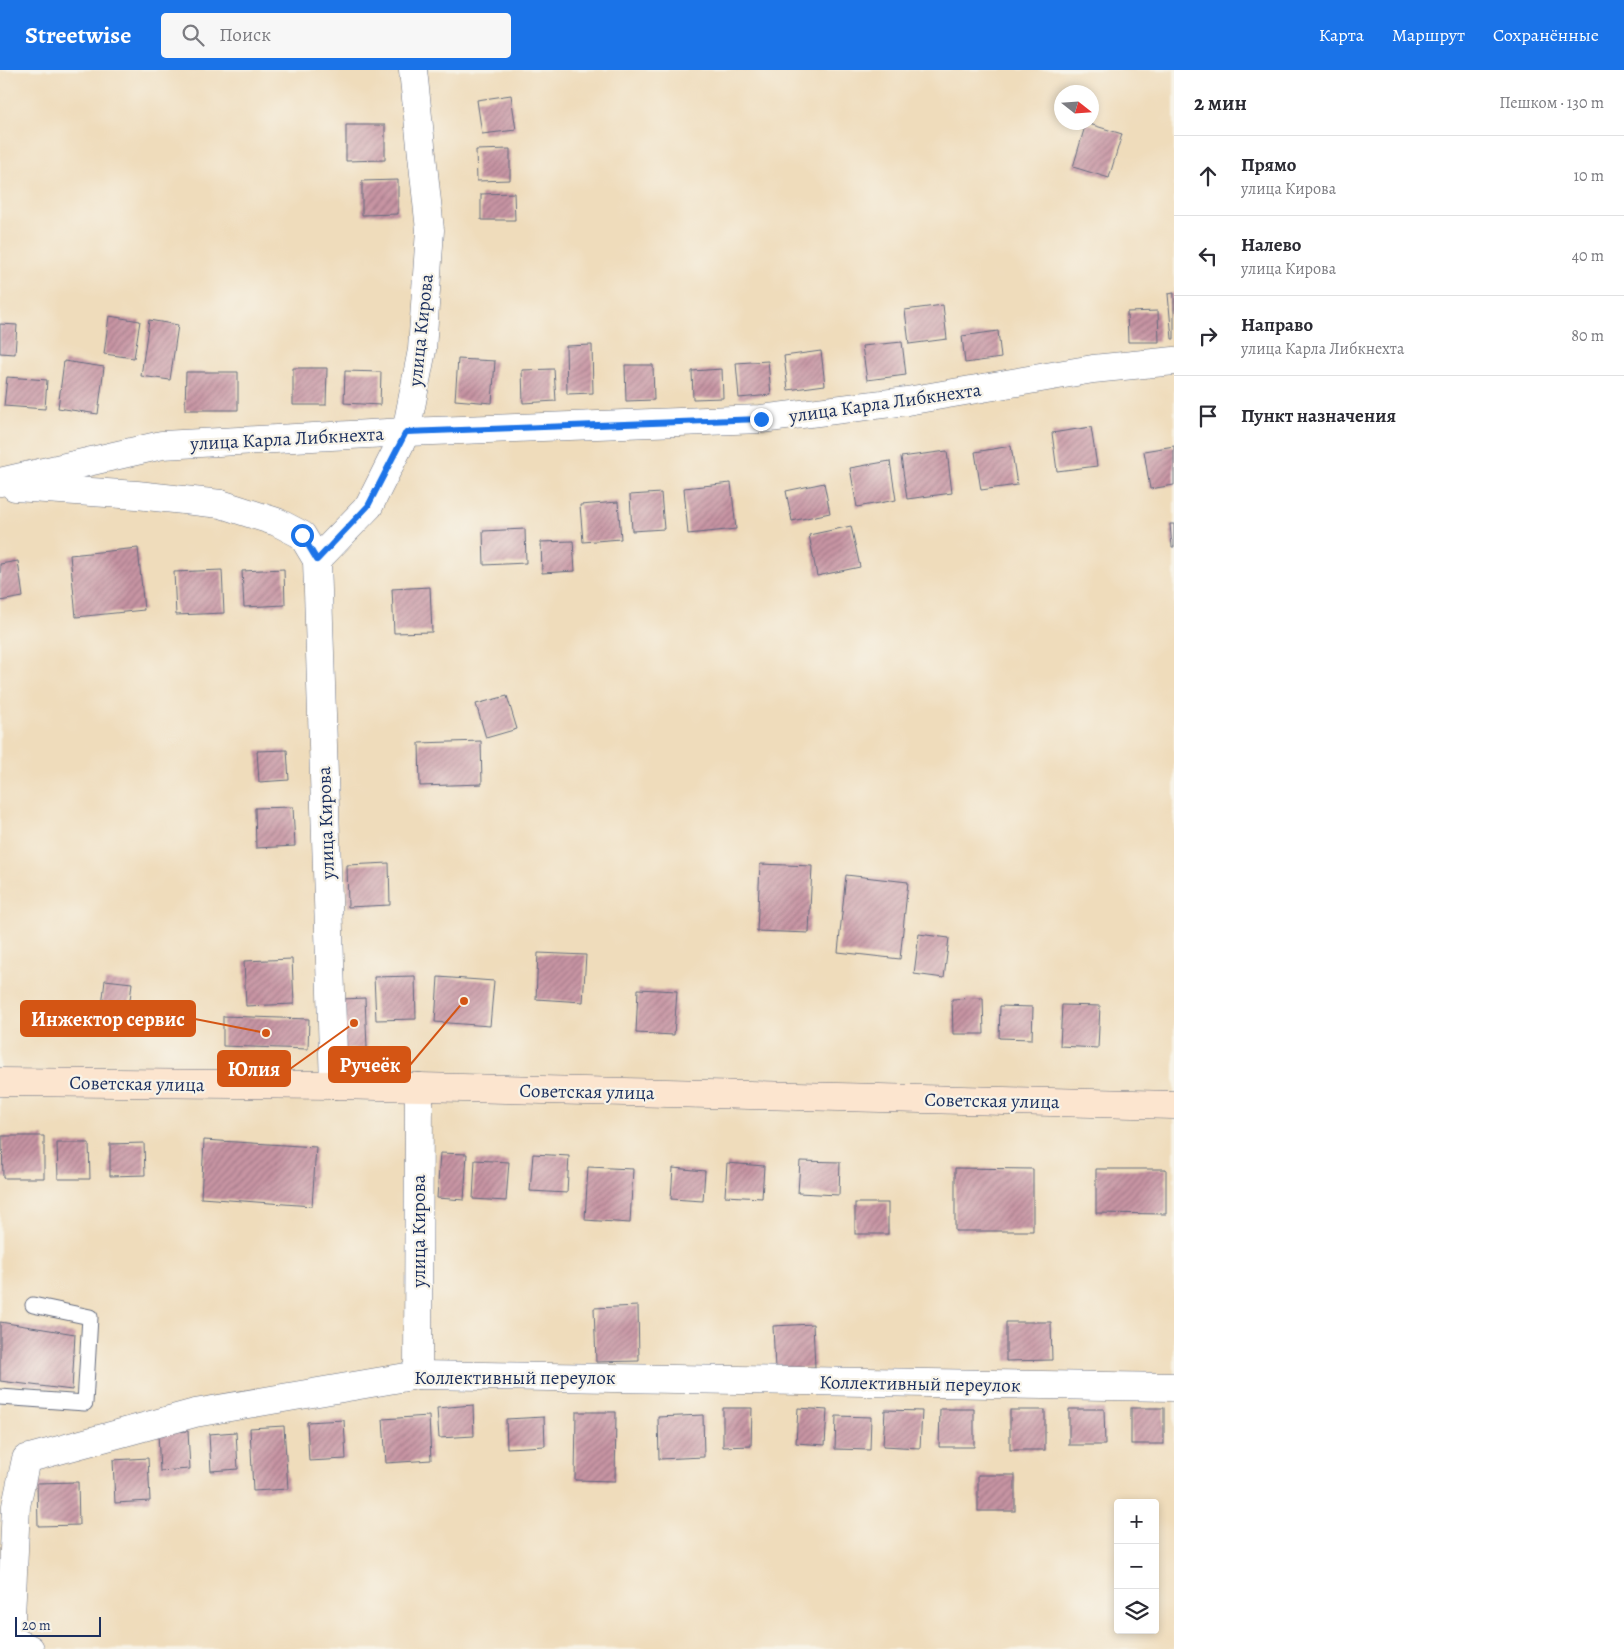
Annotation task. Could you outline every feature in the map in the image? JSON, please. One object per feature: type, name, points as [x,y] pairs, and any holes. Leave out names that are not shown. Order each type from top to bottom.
[{"type":"main road","name":"Советская улица","points":[[0,1082],[334,1085],[1174,1105]]},
{"type":"street","name":"улица Кирова","points":[[317,560],[368,506],[406,432],[422,350],[430,230],[413,70]]},
{"type":"street","name":"улица Карла Либкнехта","points":[[0,482],[162,445],[406,432],[761,419],[907,401],[1093,369],[1174,361]]},
{"type":"street","name":"улица Кирова","points":[[0,486],[136,495],[221,504],[277,522],[302,535],[317,560],[334,1085]]},
{"type":"street","name":"улица Кирова","points":[[418,1375],[419,1087]]},
{"type":"street","name":"Коллективный переулок","points":[[13,1642],[16,1506],[26,1459],[195,1413],[418,1375],[1174,1387]]},
{"type":"lane","points":[[0,1397],[85,1402],[90,1317],[33,1305]]},
{"type":"building","points":[[511,95],[516,130],[482,134],[477,100]]},
{"type":"building","points":[[346,125],[385,125],[385,160],[346,161]]},
{"type":"building","points":[[1099,127],[1122,134],[1109,178],[1073,167],[1084,130],[1099,130]]},
{"type":"building","points":[[510,149],[510,180],[477,181],[476,150]]},
{"type":"building","points":[[398,180],[398,214],[362,215],[362,181]]},
{"type":"building","points":[[514,193],[515,220],[481,220],[481,194]]},
{"type":"building","points":[[1174,293],[1174,339],[1172,339],[1168,294]]},
{"type":"building","points":[[943,305],[947,339],[909,344],[905,310]]},
{"type":"building","points":[[1158,311],[1159,342],[1128,342],[1127,312]]},
{"type":"building","points":[[109,316],[140,321],[134,358],[104,354]]},
{"type":"building","points":[[149,320],[178,325],[170,380],[141,376]]},
{"type":"building","points":[[0,324],[17,325],[15,354],[0,353]]},
{"type":"building","points":[[998,331],[1001,358],[965,363],[962,336]]},
{"type":"building","points":[[902,342],[906,375],[867,380],[862,346]]},
{"type":"building","points":[[592,345],[593,393],[567,394],[566,346]]},
{"type":"building","points":[[821,351],[825,385],[788,390],[784,356]]},
{"type":"building","points":[[458,359],[495,361],[492,403],[455,400]]},
{"type":"building","points":[[64,361],[104,367],[98,414],[58,408]]},
{"type":"building","points":[[768,361],[771,395],[739,398],[736,363]]},
{"type":"building","points":[[625,365],[653,365],[654,400],[626,401]]},
{"type":"building","points":[[293,368],[327,368],[326,405],[293,405]]},
{"type":"building","points":[[554,369],[556,401],[523,403],[522,370]]},
{"type":"building","points":[[722,369],[723,398],[693,399],[692,371]]},
{"type":"building","points":[[345,371],[381,372],[380,405],[344,403]]},
{"type":"building","points":[[186,372],[238,372],[238,410],[185,410]]},
{"type":"building","points":[[7,377],[47,380],[45,409],[4,406]]},
{"type":"building","points":[[1091,427],[1097,466],[1057,471],[1052,433]]},
{"type":"building","points":[[1011,446],[1017,485],[981,490],[975,452]]},
{"type":"building","points":[[1174,446],[1174,485],[1150,489],[1144,451]]},
{"type":"building","points":[[947,451],[952,493],[907,499],[901,457]]},
{"type":"building","points":[[890,461],[896,500],[857,507],[850,468]]},
{"type":"building","points":[[731,483],[736,529],[688,534],[684,488]]},
{"type":"building","points":[[824,483],[830,513],[792,521],[786,491]]},
{"type":"building","points":[[661,493],[664,529],[632,531],[630,495]]},
{"type":"building","points":[[618,502],[621,539],[583,542],[580,505]]},
{"type":"building","points":[[1170,524],[1174,524],[1174,547],[1172,547]]},
{"type":"building","points":[[851,526],[860,567],[817,576],[809,535]]},
{"type":"building","points":[[525,529],[526,563],[484,565],[483,531]]},
{"type":"building","points":[[573,541],[575,571],[542,573],[541,542]]},
{"type":"building","points":[[138,548],[144,610],[76,617],[70,555]]},
{"type":"building","points":[[18,561],[23,597],[0,601],[0,564]]},
{"type":"building","points":[[284,569],[285,605],[244,607],[242,571]]},
{"type":"building","points":[[222,570],[224,613],[176,615],[174,572]]},
{"type":"building","points":[[430,587],[432,632],[394,633],[392,589]]},
{"type":"building","points":[[507,696],[517,729],[486,738],[476,704]]},
{"type":"building","points":[[481,741],[482,784],[420,786],[419,743]]},
{"type":"building","points":[[287,750],[289,780],[259,782],[257,751]]},
{"type":"building","points":[[293,807],[295,846],[256,848],[255,808]]},
{"type":"building","points":[[389,863],[390,905],[348,907],[347,865]]},
{"type":"building","points":[[760,864],[812,866],[809,933],[757,931]]},
{"type":"building","points":[[846,875],[908,882],[900,959],[838,952]]},
{"type":"building","points":[[919,934],[949,938],[944,978],[914,974]]},
{"type":"building","points":[[538,953],[586,955],[583,1002],[536,999]]},
{"type":"building","points":[[292,959],[294,1004],[246,1006],[244,961]]},
{"type":"building","points":[[415,976],[416,1019],[376,1020],[374,977]]},
{"type":"building","points":[[438,977],[494,981],[490,1026],[435,1022]]},
{"type":"building","points":[[105,980],[132,983],[128,1017],[101,1015]]},
{"type":"building","points":[[638,989],[677,991],[674,1035],[636,1033]]},
{"type":"building","points":[[365,998],[367,1048],[344,1049],[342,999]]},
{"type":"building","points":[[983,998],[984,1034],[953,1034],[952,999]]},
{"type":"building","points":[[1062,1005],[1100,1006],[1098,1048],[1060,1046]]},
{"type":"building","points":[[1000,1006],[1033,1007],[1032,1039],[999,1038]]},
{"type":"building","points":[[223,1016],[309,1019],[308,1049],[223,1046]]},
{"type":"building","points":[[2,1136],[44,1136],[44,1178],[3,1178]]},
{"type":"building","points":[[204,1140],[316,1147],[312,1206],[201,1198]]},
{"type":"building","points":[[57,1143],[89,1143],[90,1179],[58,1179]]},
{"type":"building","points":[[144,1143],[145,1175],[110,1176],[110,1144]]},
{"type":"building","points":[[440,1153],[467,1154],[464,1200],[437,1198]]},
{"type":"building","points":[[533,1154],[569,1156],[567,1193],[530,1191]]},
{"type":"building","points":[[475,1160],[509,1162],[506,1201],[473,1199]]},
{"type":"building","points":[[800,1161],[840,1162],[839,1195],[798,1193]]},
{"type":"building","points":[[727,1163],[764,1166],[762,1198],[725,1196]]},
{"type":"building","points":[[588,1167],[633,1169],[630,1223],[585,1220]]},
{"type":"building","points":[[673,1168],[705,1171],[703,1201],[671,1199]]},
{"type":"building","points":[[955,1168],[1033,1169],[1033,1231],[955,1231]]},
{"type":"building","points":[[1096,1169],[1166,1169],[1166,1214],[1096,1213]]},
{"type":"building","points":[[855,1203],[888,1203],[888,1234],[855,1234]]},
{"type":"building","points":[[638,1306],[639,1361],[596,1362],[594,1308]]},
{"type":"building","points":[[0,1322],[75,1334],[72,1390],[0,1381]]},
{"type":"building","points":[[1006,1322],[1051,1322],[1052,1360],[1006,1361]]},
{"type":"building","points":[[813,1324],[815,1367],[775,1369],[773,1326]]},
{"type":"building","points":[[473,1405],[474,1436],[439,1438],[437,1408]]},
{"type":"building","points":[[723,1408],[752,1408],[751,1446],[723,1447]]},
{"type":"building","points":[[798,1408],[827,1410],[825,1445],[796,1443]]},
{"type":"building","points":[[1131,1408],[1164,1408],[1164,1444],[1131,1444]]},
{"type":"building","points":[[940,1409],[974,1409],[974,1447],[939,1447]]},
{"type":"building","points":[[1069,1409],[1104,1409],[1105,1445],[1069,1445]]},
{"type":"building","points":[[885,1410],[922,1411],[920,1448],[883,1446]]},
{"type":"building","points":[[1010,1410],[1045,1410],[1045,1450],[1010,1450]]},
{"type":"building","points":[[576,1412],[616,1412],[615,1481],[575,1480]]},
{"type":"building","points":[[703,1415],[704,1457],[659,1459],[658,1417]]},
{"type":"building","points":[[429,1416],[431,1460],[386,1463],[383,1419]]},
{"type":"building","points":[[836,1416],[871,1417],[870,1450],[835,1449]]},
{"type":"building","points":[[544,1417],[545,1446],[507,1448],[506,1419]]},
{"type":"building","points":[[344,1420],[346,1459],[309,1461],[307,1422]]},
{"type":"building","points":[[284,1426],[288,1489],[253,1491],[250,1428]]},
{"type":"building","points":[[188,1431],[190,1469],[160,1471],[158,1433]]},
{"type":"building","points":[[236,1432],[238,1469],[211,1471],[209,1434]]},
{"type":"building","points":[[148,1458],[150,1501],[115,1503],[113,1460]]},
{"type":"building","points":[[978,1475],[1015,1475],[1015,1511],[978,1511]]},
{"type":"building","points":[[78,1482],[79,1525],[38,1526],[37,1483]]},
{"type":"place","name":"Ручеёк","points":[[464,1001]]},
{"type":"place","name":"Юлия","points":[[354,1023]]},
{"type":"place","name":"Инжектор сервис","points":[[266,1033]]},
{"type":"route","points":[[302,535],[317,560],[368,506],[406,432],[761,419]]}]
